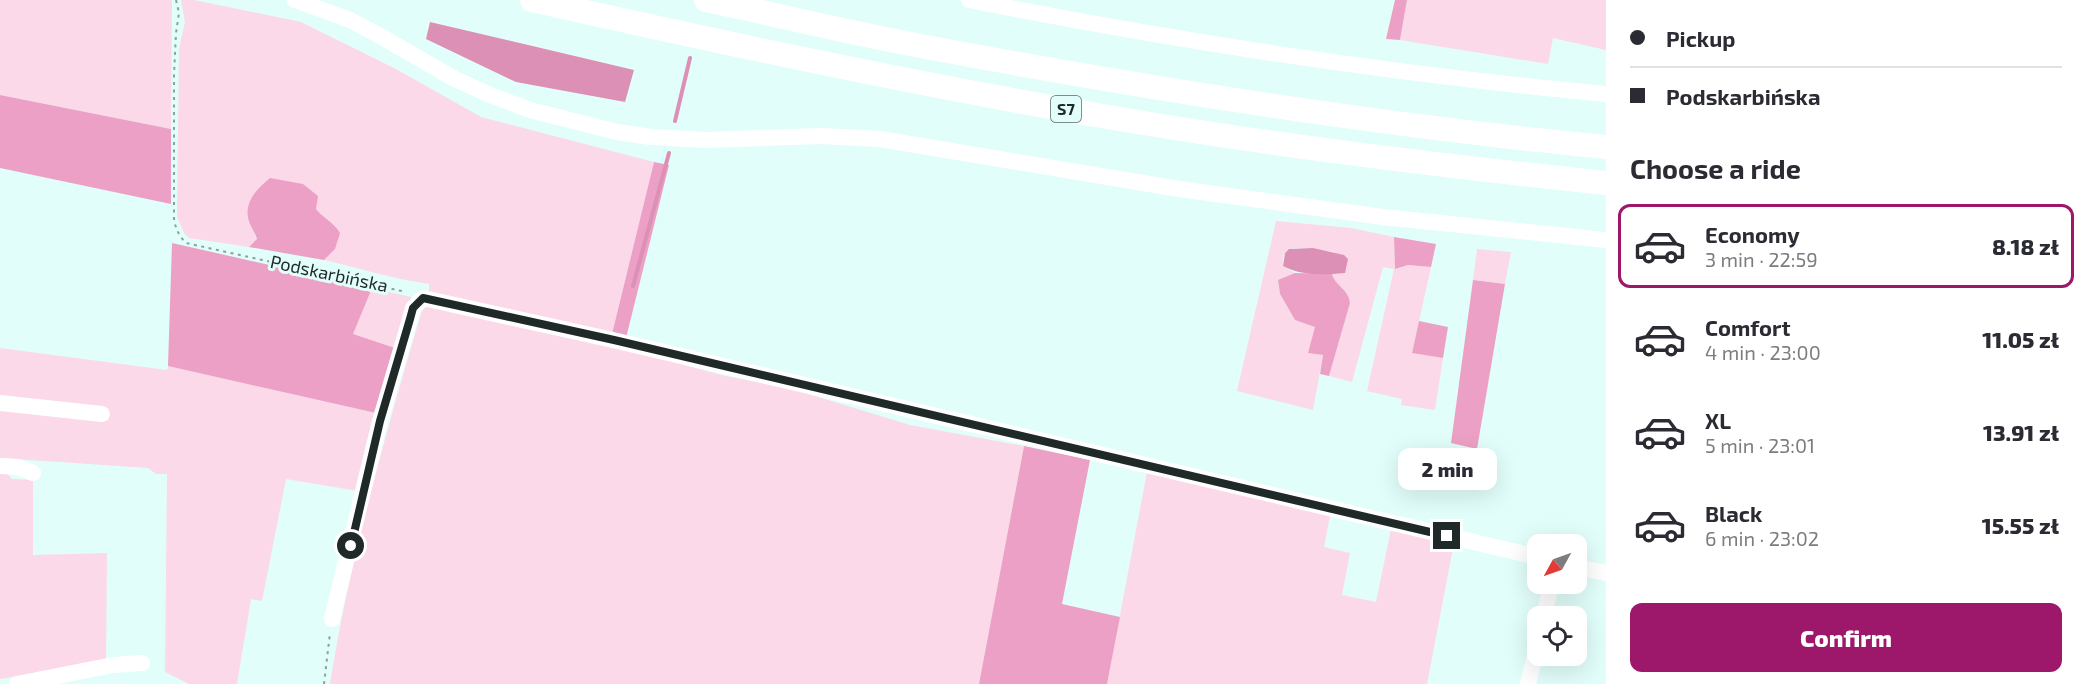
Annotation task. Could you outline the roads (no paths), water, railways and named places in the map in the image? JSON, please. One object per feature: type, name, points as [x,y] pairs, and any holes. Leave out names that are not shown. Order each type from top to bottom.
[{"type":"highway","name":"S7","points":[[532,0],[759,50],[991,96],[1150,124],[1414,163],[1606,183]]},
{"type":"highway","name":"S7","points":[[706,0],[920,46],[1167,90],[1469,133],[1606,147]]},
{"type":"street","points":[[295,0],[350,20],[453,78],[490,94],[530,110],[617,132],[651,137],[705,140],[821,136],[880,139],[1179,189],[1383,217],[1606,240]]},
{"type":"street","points":[[969,0],[1180,39],[1373,69],[1606,94]]},
{"type":"street","points":[[332,619],[393,376],[413,308],[423,298],[614,340],[1527,554]]},
{"type":"street","points":[[0,403],[102,414]]},
{"type":"street","points":[[0,466],[18,467],[33,473]]},
{"type":"street","points":[[1587,569],[1606,573]]},
{"type":"street","points":[[17,684],[113,665],[142,663]]},
{"type":"street","points":[[1528,684],[1532,666]]},
{"type":"waterway","points":[[675,121],[690,58]]},
{"type":"waterway","points":[[633,286],[669,153]]}]
